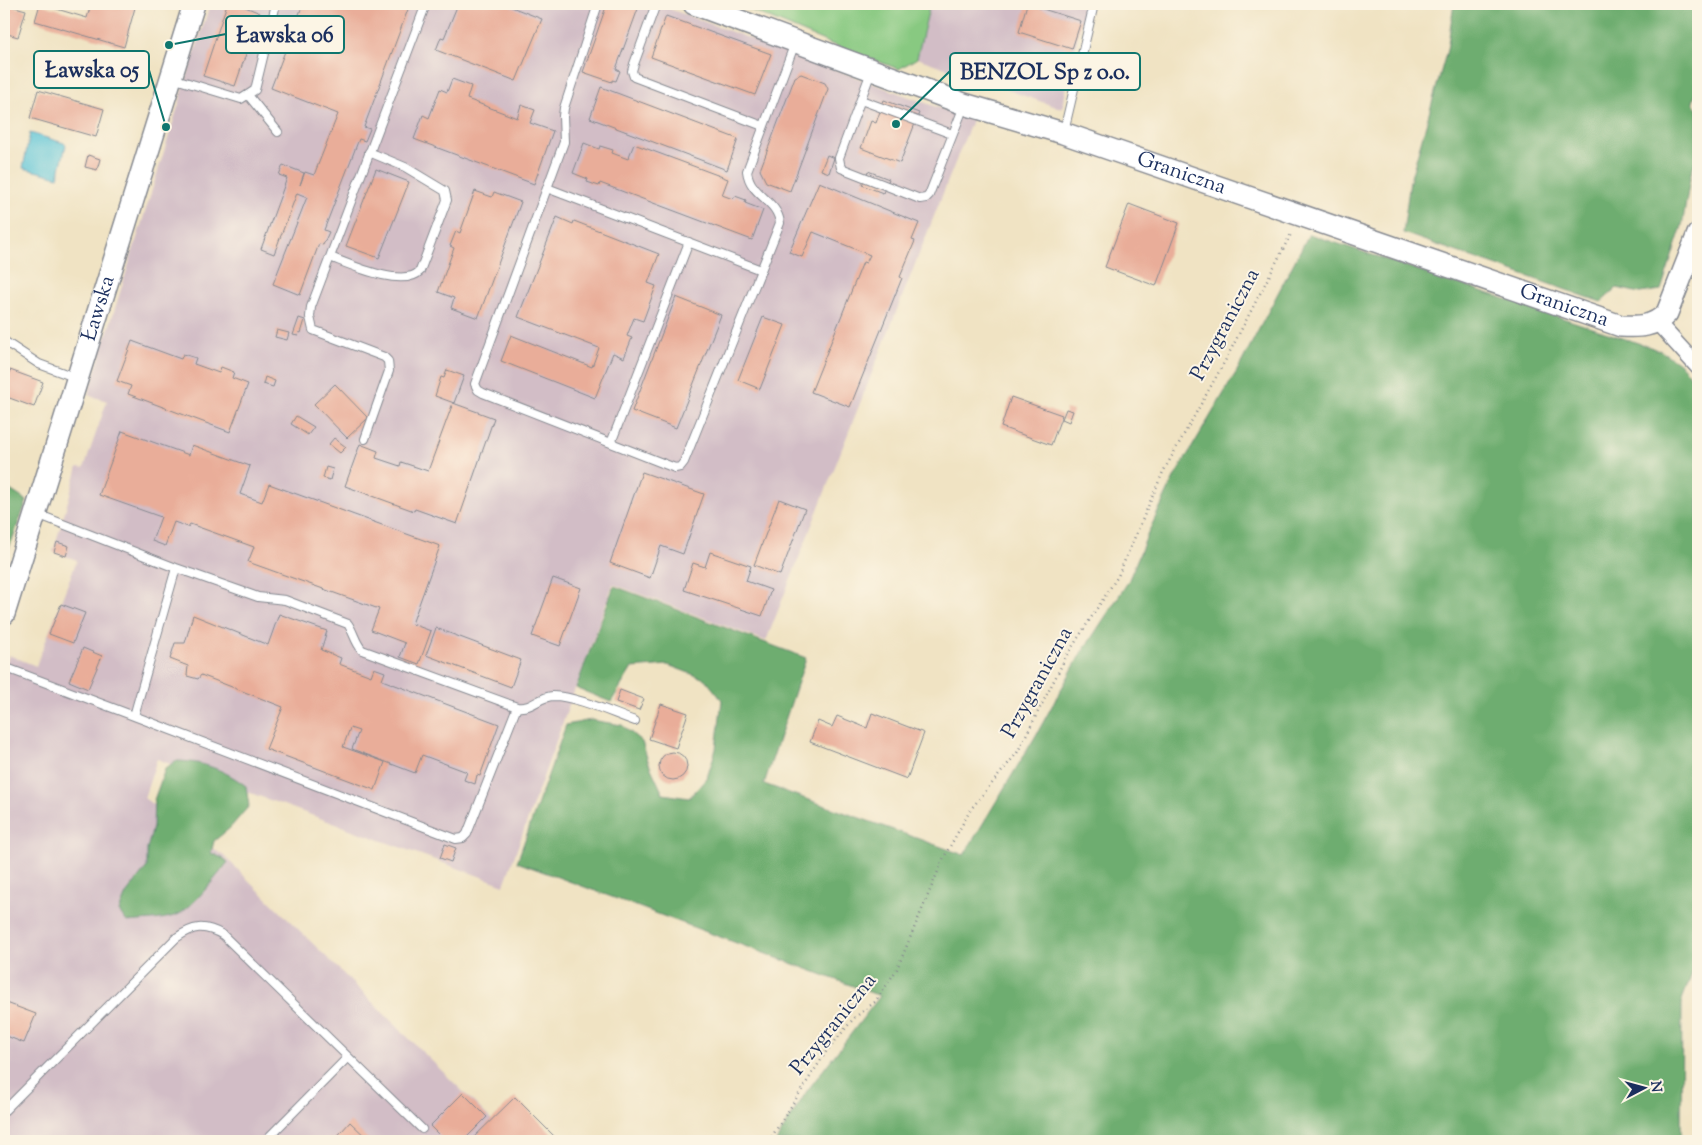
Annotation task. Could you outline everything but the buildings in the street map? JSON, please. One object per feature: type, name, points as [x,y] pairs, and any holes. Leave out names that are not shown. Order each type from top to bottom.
[{"type":"street","name":"Ławska","points":[[4,614],[194,4]]},
{"type":"street","name":"Graniczna","points":[[694,4],[964,104],[1063,133],[1621,326],[1636,327],[1662,317]]},
{"type":"street","points":[[1698,234],[1662,317],[1698,367]]},
{"type":"lane","points":[[171,77],[241,99],[248,95],[255,90],[276,4]]},
{"type":"lane","points":[[366,439],[389,371],[389,365],[384,357],[313,330],[310,317],[311,307],[426,4]]},
{"type":"lane","points":[[598,4],[564,108],[564,142],[475,384],[478,390],[483,393],[675,468],[680,467],[684,462],[780,223],[775,208],[751,186],[746,171],[796,41]]},
{"type":"lane","points":[[656,4],[634,64],[632,71],[634,77],[764,126]]},
{"type":"lane","points":[[1063,133],[1094,4]]},
{"type":"lane","points":[[872,70],[838,158],[840,166],[920,199],[926,198],[929,195],[964,104]]},
{"type":"lane","points":[[248,95],[278,132]]},
{"type":"lane","points":[[861,100],[952,134]]},
{"type":"lane","points":[[330,257],[374,274],[409,278],[420,271],[447,200],[444,191],[406,167],[370,152]]},
{"type":"lane","points":[[547,188],[761,270]]},
{"type":"lane","points":[[611,443],[689,242]]},
{"type":"lane","points":[[4,341],[39,364],[77,378]]},
{"type":"lane","points":[[35,514],[258,597],[284,600],[348,624],[355,642],[362,650],[517,707],[526,708],[548,696],[565,697],[635,721]]},
{"type":"lane","points":[[134,716],[176,568]]},
{"type":"lane","points":[[4,667],[456,839],[463,838],[467,834],[517,707]]},
{"type":"lane","points":[[4,1111],[176,938],[187,930],[199,927],[212,928],[223,935],[422,1129]]},
{"type":"lane","points":[[265,1141],[348,1056]]},
{"type":"path","name":"Przygraniczna","points":[[769,1141],[826,1052],[854,1018],[875,1002],[897,969],[944,858],[970,809],[1018,753],[1067,655],[1118,576],[1163,472],[1225,361],[1301,215]]},
{"type":"shaded area","points":[[210,4],[656,4],[972,120],[766,641],[613,584],[504,885],[157,759],[144,798],[225,857],[513,1141],[4,1141],[4,670],[9,655],[36,666],[77,560],[53,552],[78,467],[84,468],[107,401],[88,395]]},
{"type":"shaded area","points":[[930,4],[1085,4],[1062,109],[917,58]]},
{"type":"green space","points":[[736,4],[930,4],[917,58],[899,69],[836,46]]},
{"type":"green space","points":[[1454,4],[1698,4],[1698,86],[1693,102],[1698,111],[1698,154],[1691,173],[1682,226],[1661,290],[1640,293],[1617,288],[1601,302],[1403,233],[1410,181],[1447,50]]},
{"type":"green space","points":[[1309,234],[1659,350],[1685,368],[1692,379],[1698,396],[1698,958],[1682,1000],[1681,1141],[776,1141],[807,1091],[880,996],[517,862],[566,725],[591,720],[622,725],[642,742],[649,764],[663,794],[689,798],[707,778],[716,749],[722,700],[705,679],[668,665],[632,668],[611,702],[576,688],[614,586],[806,658],[764,784],[964,855],[1035,737],[1079,657],[1128,582],[1175,476],[1237,371]]},
{"type":"green space","points":[[4,486],[27,501],[4,561]]},
{"type":"green space","points":[[175,761],[204,765],[230,775],[246,786],[249,806],[230,828],[214,841],[211,853],[228,862],[204,892],[189,907],[171,917],[127,922],[119,911],[126,894],[147,867],[147,849],[153,827],[154,800],[165,769]]},
{"type":"water","points":[[30,133],[66,145],[58,177],[23,168]]},
{"type":"place","name":"Ławska 06","points":[[169,45]]},
{"type":"place","name":"BENZOL Sp z o.o.","points":[[896,124]]},
{"type":"place","name":"Ławska 05","points":[[166,127]]}]
